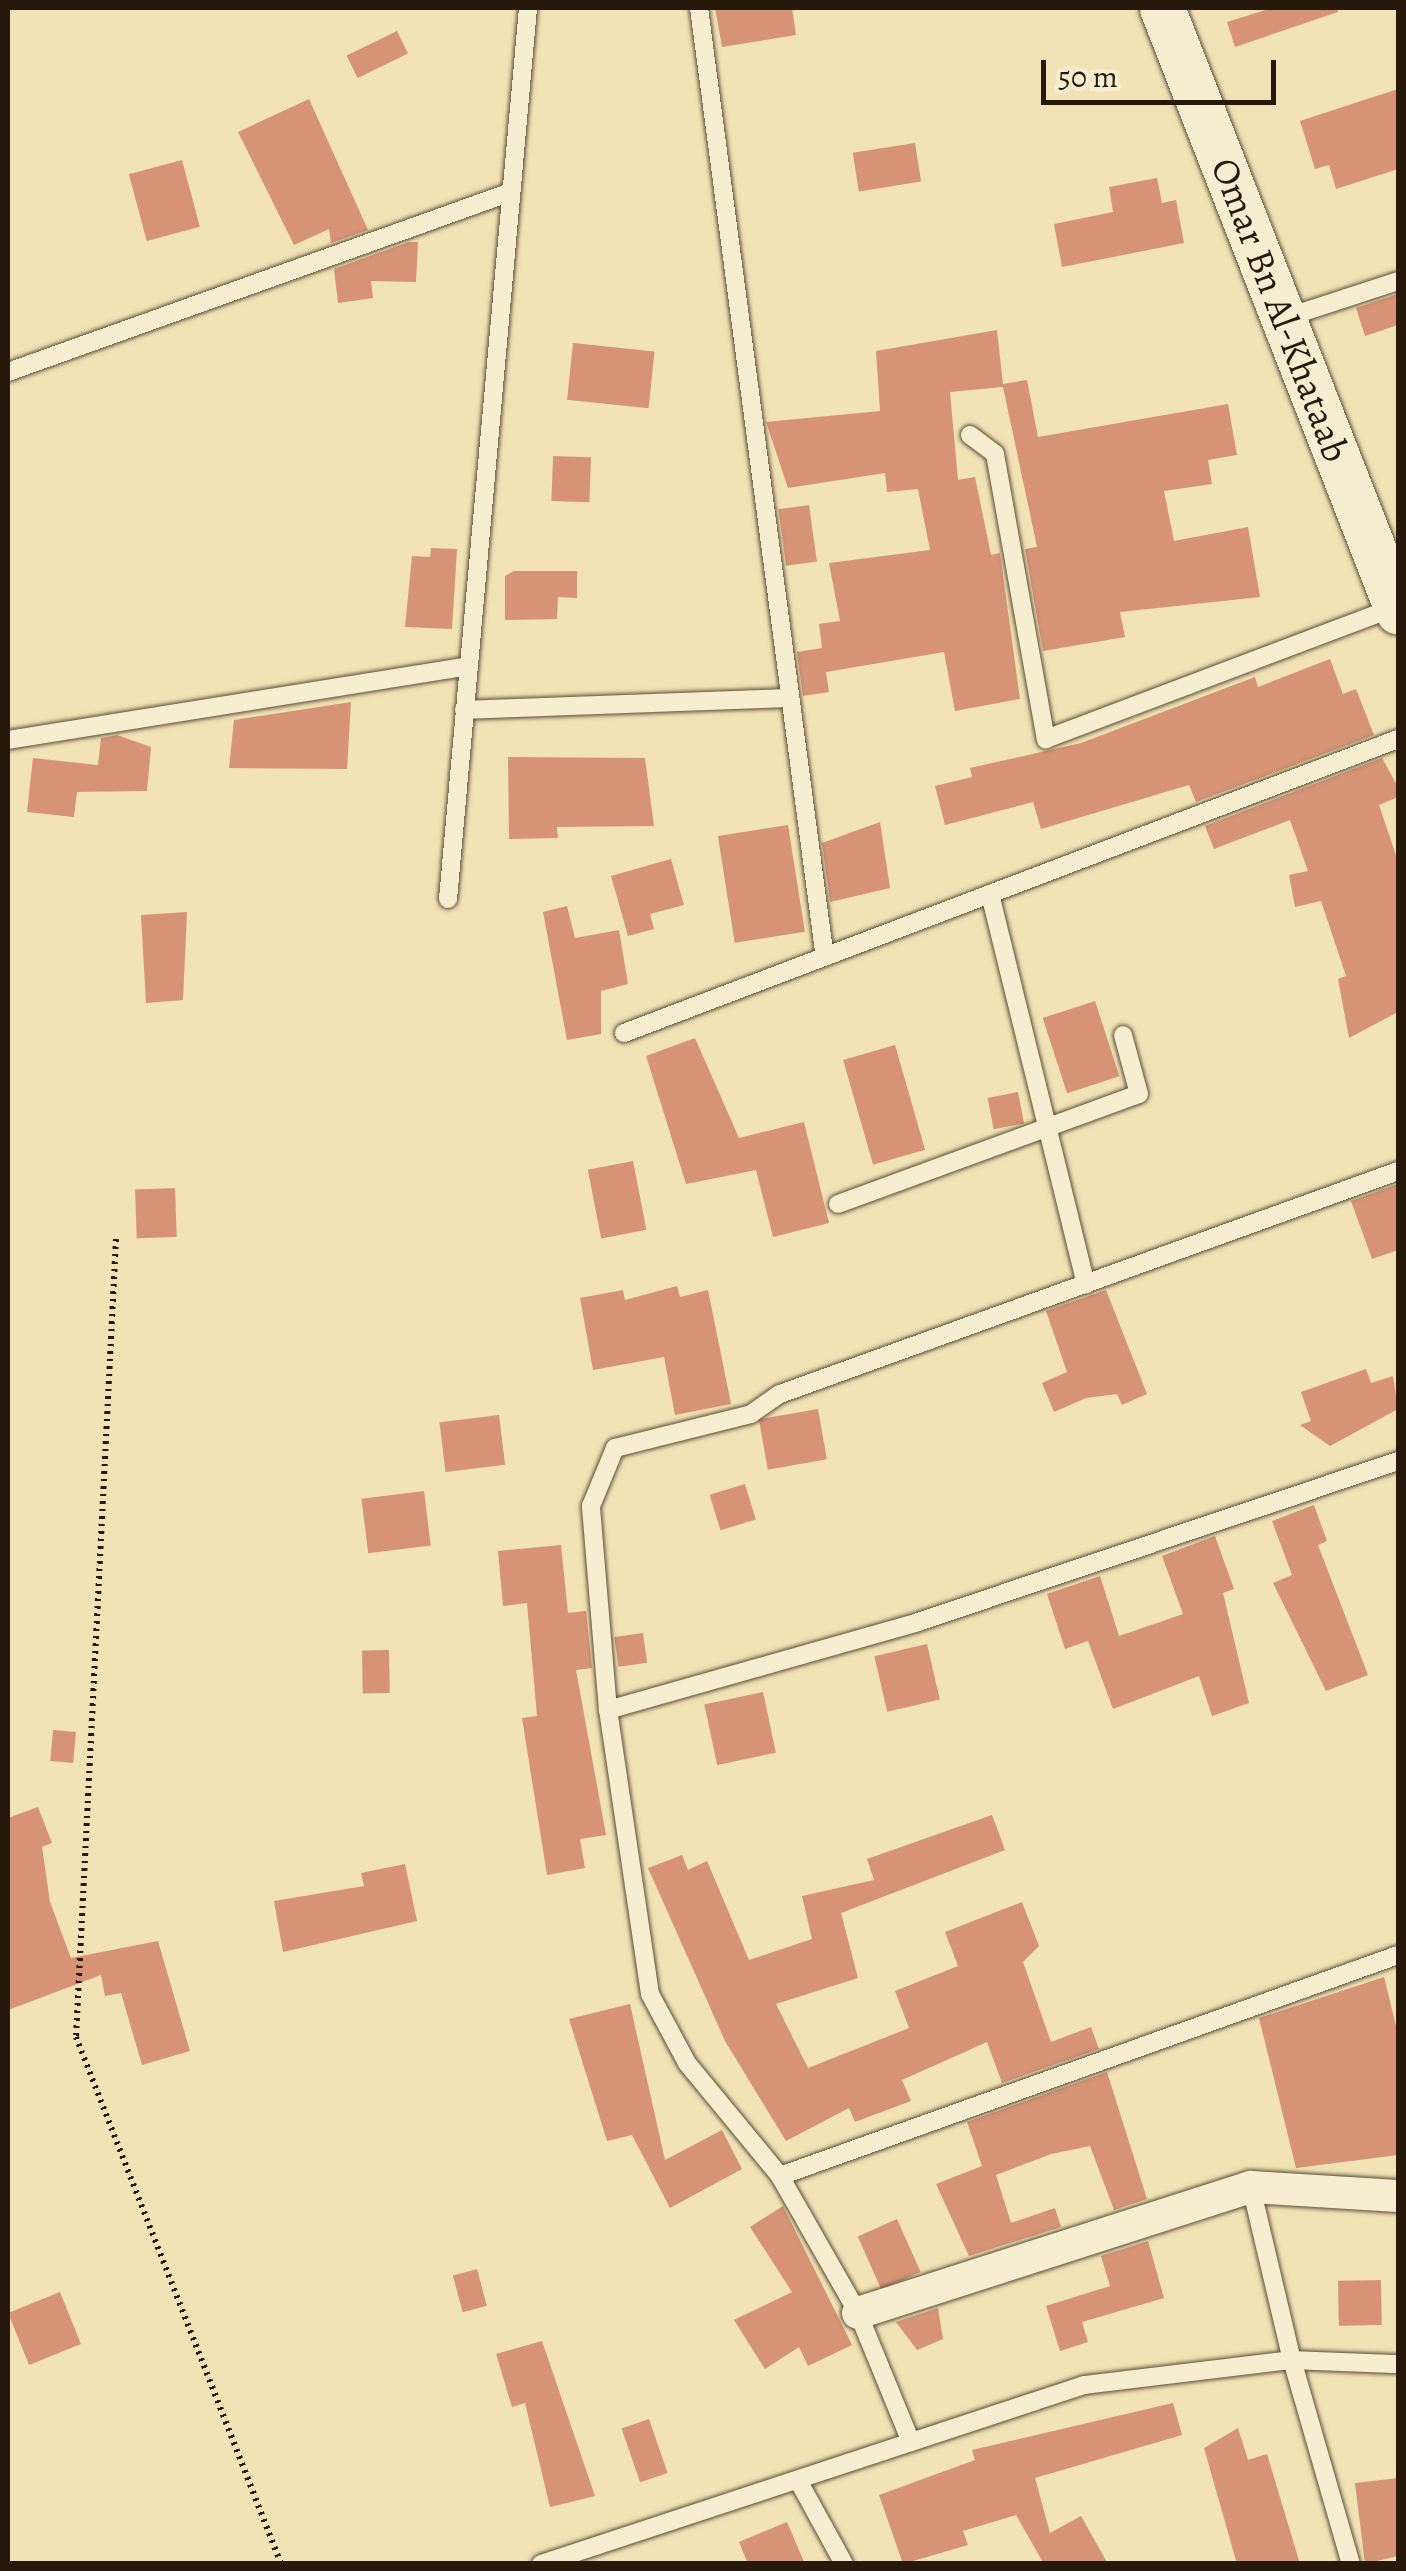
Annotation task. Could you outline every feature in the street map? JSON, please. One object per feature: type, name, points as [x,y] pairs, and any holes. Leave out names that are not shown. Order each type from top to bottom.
[{"type":"main road","name":"Omar Bn Al-Khataab","points":[[1162,8],[1398,609]]},
{"type":"street","points":[[858,2313],[1250,2187],[1398,2196]]},
{"type":"lane","points":[[448,898],[528,8]]},
{"type":"lane","points":[[699,8],[786,698],[824,951]]},
{"type":"lane","points":[[8,372],[511,192]]},
{"type":"lane","points":[[1282,318],[1398,281]]},
{"type":"lane","points":[[970,435],[995,454],[1046,739],[1398,609]]},
{"type":"lane","points":[[8,740],[466,667]]},
{"type":"lane","points":[[464,710],[786,698]]},
{"type":"lane","points":[[624,1033],[824,951],[990,894],[1398,739]]},
{"type":"lane","points":[[990,894],[1086,1284]]},
{"type":"lane","points":[[838,1204],[1050,1130],[1139,1094],[1123,1035]]},
{"type":"lane","points":[[910,2442],[858,2313],[780,2176],[687,2063],[650,1994],[608,1710],[591,1506],[616,1448],[752,1414],[780,1394],[1398,1171]]},
{"type":"lane","points":[[608,1710],[918,1622],[1398,1462]]},
{"type":"lane","points":[[780,2176],[1398,1955]]},
{"type":"lane","points":[[1250,2187],[1292,2360],[1351,2564]]},
{"type":"lane","points":[[541,2564],[1084,2386],[1292,2360],[1398,2364]]},
{"type":"lane","points":[[799,2482],[844,2564]]},
{"type":"path","points":[[116,1239],[76,2037],[281,2564]]},
{"type":"building","points":[[715,8],[792,8],[796,35],[722,47]]},
{"type":"building","points":[[1272,8],[1337,8],[1338,12],[1235,47],[1227,22]]},
{"type":"building","points":[[397,31],[408,53],[358,78],[347,56]]},
{"type":"building","points":[[1398,89],[1398,169],[1336,189],[1329,165],[1315,169],[1300,121]]},
{"type":"building","points":[[309,99],[368,230],[331,243],[329,229],[294,245],[238,132]]},
{"type":"building","points":[[915,143],[921,182],[859,191],[853,153]]},
{"type":"building","points":[[182,160],[200,227],[147,241],[129,174]]},
{"type":"building","points":[[1157,178],[1162,203],[1176,200],[1184,243],[1062,267],[1054,224],[1113,212],[1109,187]]},
{"type":"building","points":[[418,242],[416,282],[371,281],[373,298],[338,303],[334,269]]},
{"type":"building","points":[[1398,294],[1398,325],[1365,336],[1356,308]]},
{"type":"building","points":[[997,330],[1003,384],[1027,380],[1038,437],[1228,404],[1237,455],[1208,460],[1212,484],[1164,491],[1174,541],[1248,527],[1260,597],[1120,612],[1125,637],[1043,651],[1025,549],[1037,547],[1003,387],[950,392],[958,480],[975,477],[991,555],[1000,553],[1020,699],[955,711],[944,652],[826,672],[829,692],[803,696],[797,652],[822,648],[819,624],[840,621],[829,563],[930,550],[918,489],[887,492],[885,473],[788,488],[766,422],[880,411],[876,351]]},
{"type":"building","points":[[573,343],[655,352],[649,408],[567,400]]},
{"type":"building","points":[[553,456],[591,457],[589,502],[551,501]]},
{"type":"building","points":[[809,505],[817,561],[786,566],[778,509]]},
{"type":"building","points":[[431,548],[457,549],[452,629],[405,627],[412,556],[430,557]]},
{"type":"building","points":[[514,571],[577,571],[577,598],[558,597],[557,619],[505,620],[505,576]]},
{"type":"building","points":[[1330,659],[1343,694],[1356,689],[1374,735],[1196,802],[1189,785],[1041,829],[1033,802],[945,825],[935,786],[972,777],[970,768],[1081,743],[1255,677],[1258,687]]},
{"type":"building","points":[[351,702],[347,769],[229,768],[234,720]]},
{"type":"building","points":[[117,735],[151,747],[147,791],[77,792],[74,817],[27,812],[33,758],[98,765],[101,738]]},
{"type":"building","points":[[508,757],[645,758],[654,826],[557,827],[558,838],[509,839]]},
{"type":"building","points":[[1382,758],[1398,787],[1398,797],[1379,805],[1398,861],[1398,1012],[1349,1038],[1338,979],[1346,976],[1321,901],[1295,907],[1289,875],[1308,871],[1290,820],[1214,849],[1205,826]]},
{"type":"building","points":[[880,822],[890,888],[830,902],[822,843]]},
{"type":"building","points":[[788,825],[805,932],[735,943],[718,836]]},
{"type":"building","points":[[671,859],[684,905],[650,914],[654,929],[628,936],[611,876]]},
{"type":"building","points":[[567,906],[575,938],[619,930],[628,984],[601,991],[601,1034],[567,1040],[543,912]]},
{"type":"building","points":[[187,912],[183,1000],[146,1003],[141,915]]},
{"type":"building","points":[[1095,1001],[1119,1076],[1067,1093],[1043,1018]]},
{"type":"building","points":[[695,1038],[739,1138],[804,1122],[829,1223],[773,1237],[756,1170],[686,1184],[646,1056]]},
{"type":"building","points":[[895,1045],[925,1150],[873,1165],[843,1060]]},
{"type":"building","points":[[1018,1092],[1024,1123],[994,1129],[988,1098]]},
{"type":"building","points":[[633,1161],[646,1230],[601,1238],[588,1170]]},
{"type":"building","points":[[1398,1184],[1398,1250],[1372,1259],[1351,1201]]},
{"type":"building","points":[[175,1188],[177,1237],[137,1238],[135,1189]]},
{"type":"building","points":[[677,1286],[680,1297],[708,1290],[731,1404],[675,1415],[664,1357],[593,1370],[580,1298],[623,1290],[625,1300]]},
{"type":"building","points":[[1106,1290],[1147,1394],[1122,1405],[1117,1394],[1086,1398],[1054,1412],[1042,1383],[1067,1372],[1046,1311]]},
{"type":"building","points":[[1366,1369],[1371,1383],[1393,1376],[1398,1409],[1330,1446],[1300,1425],[1311,1421],[1301,1392]]},
{"type":"building","points":[[818,1409],[827,1459],[768,1470],[759,1419]]},
{"type":"building","points":[[499,1415],[505,1465],[446,1472],[439,1422]]},
{"type":"building","points":[[745,1484],[756,1519],[720,1530],[710,1495]]},
{"type":"building","points":[[424,1491],[431,1546],[368,1553],[361,1499]]},
{"type":"building","points":[[1314,1505],[1327,1541],[1318,1545],[1368,1675],[1326,1691],[1273,1583],[1292,1575],[1272,1521]]},
{"type":"building","points":[[1215,1536],[1234,1589],[1223,1593],[1249,1703],[1212,1716],[1199,1676],[1113,1709],[1088,1641],[1065,1649],[1047,1594],[1100,1576],[1119,1636],[1183,1614],[1162,1556]]},
{"type":"building","points":[[561,1545],[568,1613],[586,1611],[592,1668],[576,1670],[606,1835],[580,1839],[585,1868],[547,1875],[522,1718],[537,1716],[527,1603],[503,1606],[498,1551]]},
{"type":"building","points":[[643,1633],[647,1663],[618,1667],[614,1637]]},
{"type":"building","points":[[927,1644],[940,1700],[887,1712],[874,1656]]},
{"type":"building","points":[[362,1650],[389,1650],[390,1693],[363,1693]]},
{"type":"building","points":[[763,1692],[776,1753],[717,1765],[704,1704]]},
{"type":"building","points":[[53,1730],[76,1732],[73,1763],[50,1761]]},
{"type":"building","points":[[38,1807],[52,1843],[42,1847],[50,1902],[71,1958],[158,1941],[190,2051],[142,2065],[121,1993],[105,1996],[101,1975],[8,2010],[8,1818]]},
{"type":"building","points":[[992,1815],[1005,1850],[841,1913],[858,1978],[776,2004],[808,2068],[909,2028],[895,1991],[958,1966],[945,1932],[1022,1902],[1039,1946],[1023,1962],[1051,2042],[1091,2027],[1099,2049],[1002,2083],[987,2042],[902,2080],[911,2101],[855,2122],[849,2108],[786,2141],[725,2041],[648,1868],[682,1855],[688,1870],[707,1861],[749,1960],[812,1939],[802,1896],[874,1880],[867,1859]]},
{"type":"building","points":[[405,1864],[417,1921],[283,1952],[274,1901],[364,1886],[361,1873]]},
{"type":"building","points":[[1384,1977],[1398,2034],[1398,2155],[1296,2168],[1259,2018]]},
{"type":"building","points":[[630,2004],[665,2160],[722,2130],[742,2169],[670,2208],[632,2135],[607,2141],[569,2019]]},
{"type":"building","points":[[1107,2072],[1147,2199],[1114,2210],[1090,2146],[1051,2154],[996,2175],[1011,2223],[1055,2208],[1061,2227],[969,2256],[936,2184],[982,2166],[967,2122]]},
{"type":"building","points":[[783,2206],[852,2345],[808,2366],[799,2347],[765,2369],[734,2320],[792,2292],[750,2227]]},
{"type":"building","points":[[897,2219],[921,2272],[881,2289],[858,2236]]},
{"type":"building","points":[[1148,2241],[1164,2298],[1082,2322],[1088,2342],[1060,2351],[1046,2306],[1110,2286],[1101,2256]]},
{"type":"building","points":[[477,2269],[487,2306],[463,2312],[453,2275]]},
{"type":"building","points":[[1381,2280],[1382,2325],[1339,2326],[1338,2281]]},
{"type":"building","points":[[60,2292],[81,2344],[29,2365],[8,2313]]},
{"type":"building","points":[[938,2308],[943,2339],[917,2350],[896,2322]]},
{"type":"building","points":[[542,2341],[595,2496],[550,2507],[525,2403],[512,2407],[496,2354]]},
{"type":"building","points":[[1173,2403],[1182,2435],[1035,2478],[1050,2533],[1081,2516],[1108,2564],[1044,2564],[1016,2515],[963,2531],[968,2545],[903,2564],[879,2495],[975,2460],[972,2450]]},
{"type":"building","points":[[649,2419],[668,2473],[640,2482],[622,2428]]},
{"type":"building","points":[[1238,2428],[1248,2460],[1267,2454],[1300,2564],[1237,2564],[1204,2448]]},
{"type":"building","points":[[1398,2478],[1398,2556],[1365,2564],[1355,2483]]},
{"type":"building","points":[[787,2522],[805,2564],[748,2564],[739,2542]]}]
